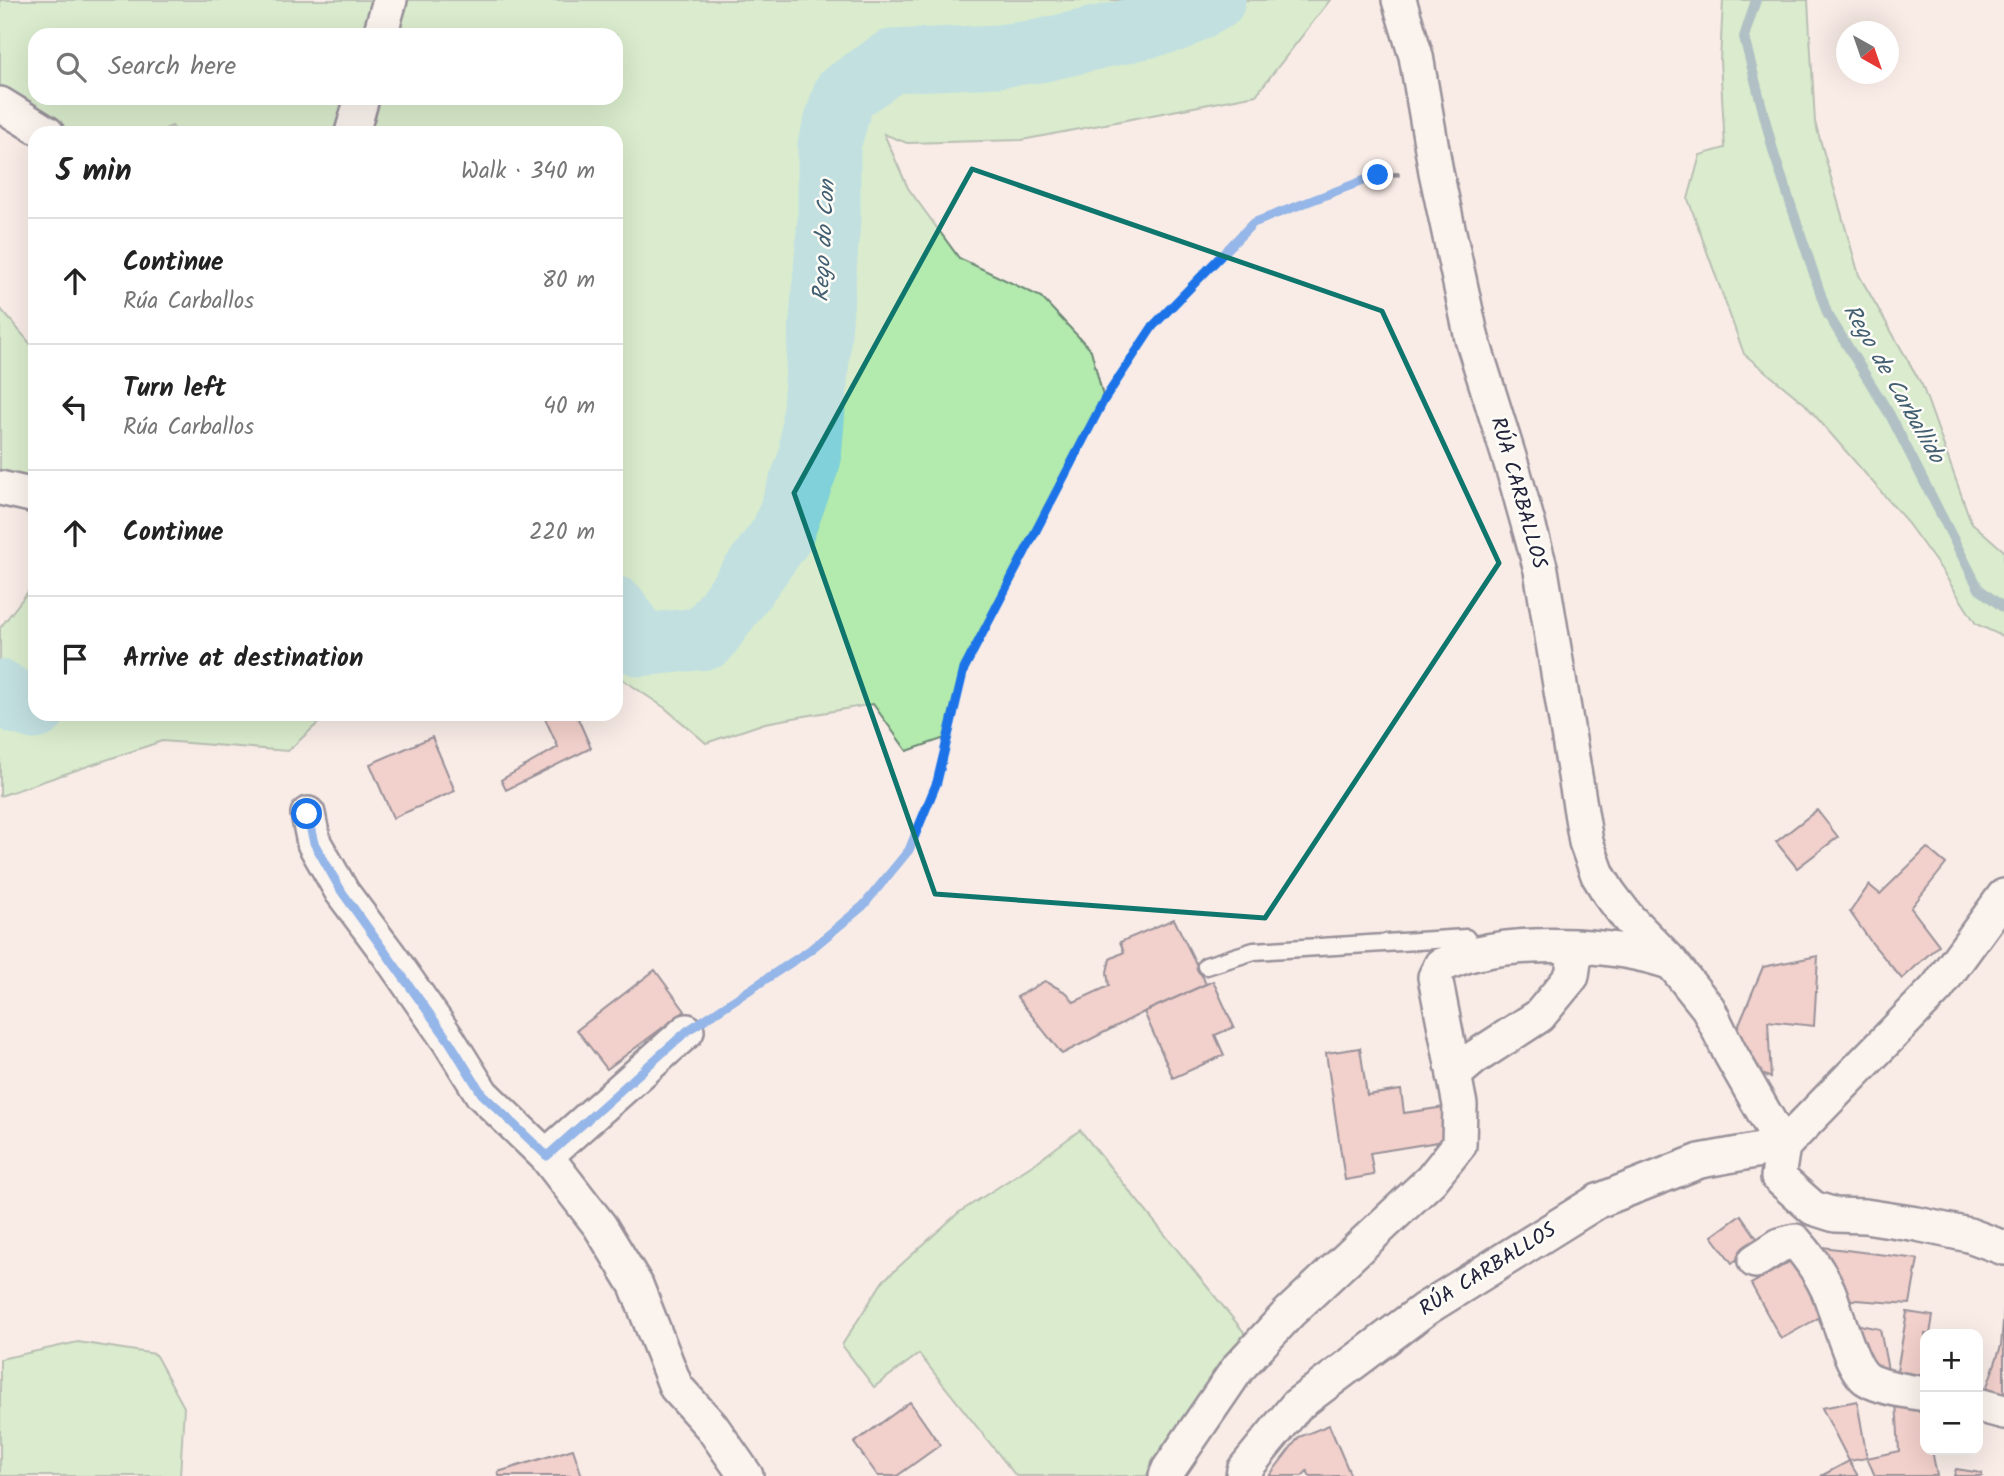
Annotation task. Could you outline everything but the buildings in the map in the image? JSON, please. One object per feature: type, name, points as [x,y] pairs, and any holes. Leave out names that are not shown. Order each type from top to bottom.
[{"type":"street","points":[[382,28],[390,0]]},
{"type":"street","name":"RÚA CARBALLOS","points":[[1243,1476],[1244,1470],[1297,1405],[1425,1309],[1598,1201],[1700,1161],[1783,1146],[1730,1053],[1708,1008],[1609,893],[1598,875],[1586,842],[1541,570],[1472,338],[1436,172],[1416,56],[1399,0]]},
{"type":"street","points":[[0,104],[36,126]]},
{"type":"street","points":[[354,126],[360,105]]},
{"type":"street","points":[[0,488],[28,494]]},
{"type":"street","points":[[307,814],[314,843],[342,892],[449,1041],[482,1094],[547,1156],[600,1226],[636,1285],[676,1387],[712,1427],[746,1476]]},
{"type":"street","points":[[2004,896],[1937,988],[1783,1146],[1778,1177],[1813,1209],[1835,1216],[1865,1216],[1969,1235],[2004,1248]]},
{"type":"street","points":[[1166,1476],[1238,1368],[1289,1313],[1431,1180],[1460,1145],[1460,1105],[1435,977],[1441,965],[1477,953],[1544,945],[1619,951],[1653,957],[1672,964]]},
{"type":"street","points":[[1454,1075],[1474,1058],[1539,1016],[1572,976],[1576,947]]},
{"type":"street","points":[[547,1156],[687,1031]]},
{"type":"street","points":[[1755,1261],[1780,1245],[1795,1241],[1814,1263],[1829,1292],[1854,1363],[1866,1379],[1920,1393]]},
{"type":"street","points":[[1983,1406],[2004,1412]]},
{"type":"lane","points":[[1206,966],[1254,951],[1466,939],[1477,953]]},
{"type":"path","points":[[687,1031],[810,950],[863,906],[909,850],[937,782],[964,669],[1104,400],[1153,326],[1253,223],[1378,175],[1436,172]]},
{"type":"highlighted area","points":[[972,169],[1382,311],[1499,563],[1265,918],[935,894],[794,493]]},
{"type":"green space","points":[[0,0],[1330,0],[1256,95],[1022,140],[907,143],[884,134],[908,188],[959,258],[1041,297],[1091,350],[1104,400],[964,669],[948,737],[907,751],[873,704],[765,723],[706,743],[665,708],[623,680],[623,126],[36,126],[0,104]]},
{"type":"green space","points":[[1723,0],[1808,0],[1815,122],[1859,275],[1922,385],[1971,522],[2004,551],[2004,637],[1976,624],[1903,517],[1805,404],[1744,354],[1688,199],[1700,155],[1725,148],[1720,61]]},
{"type":"green space","points":[[0,308],[28,341],[28,494],[0,488]]},
{"type":"green space","points":[[28,592],[28,721],[320,721],[288,751],[162,741],[0,796],[0,628]]},
{"type":"green space","points":[[1080,1130],[1248,1337],[1146,1476],[1016,1476],[919,1354],[874,1387],[842,1345],[883,1281],[958,1213],[1034,1164]]},
{"type":"green space","points":[[78,1342],[155,1354],[184,1407],[180,1476],[0,1476],[0,1359]]},
{"type":"waterway","name":"Rego do Con","points":[[623,618],[641,645],[707,638],[782,534],[810,458],[829,220],[829,145],[844,94],[892,61],[998,56],[1039,51],[1176,20],[1214,0]]},
{"type":"waterway","name":"Rego de Carballido","points":[[1756,0],[1744,37],[1774,154],[1827,313],[1890,415],[1979,589],[2004,608]]},
{"type":"waterway","name":"Rego do Con","points":[[0,691],[18,703],[28,706]]},
{"type":"route","points":[[307,814],[314,843],[342,892],[449,1041],[482,1094],[547,1156],[687,1031],[810,950],[863,906],[909,850],[937,782],[964,669],[1104,400],[1153,326],[1253,223],[1378,175]]}]
